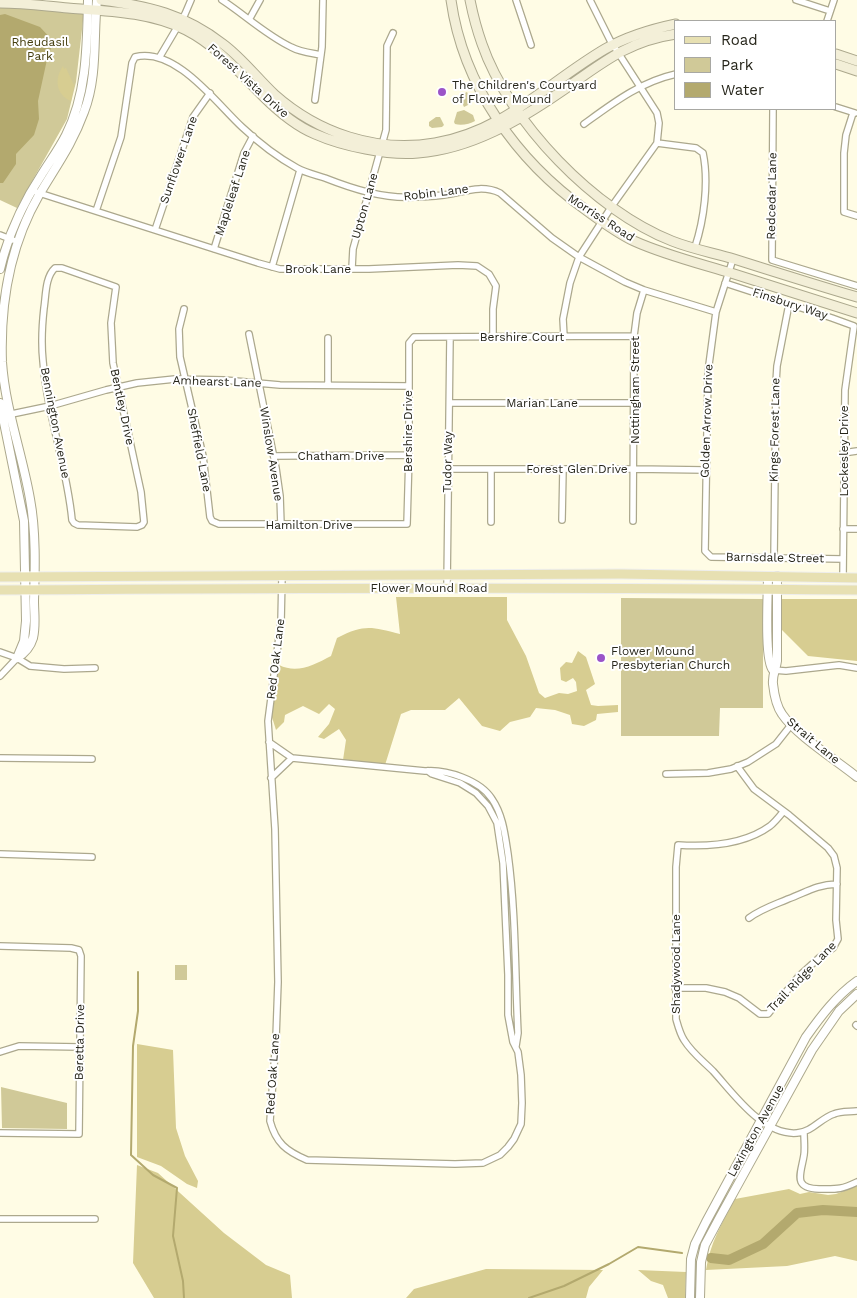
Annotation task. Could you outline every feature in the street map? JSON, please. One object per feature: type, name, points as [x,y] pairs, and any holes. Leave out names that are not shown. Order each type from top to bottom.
[{"type":"main road","name":"Forest Vista Drive","points":[[101,0],[152,8],[179,23],[186,30],[219,52],[274,106],[314,134],[332,140],[417,154],[461,145],[519,113],[616,49],[660,27],[674,24]]},
{"type":"main road","name":"Morriss Road","points":[[451,0],[463,47],[474,77],[500,124],[535,168],[565,196],[602,222],[641,244],[857,313]]},
{"type":"main road","name":"Morriss Road","points":[[470,0],[482,45],[519,113],[572,173],[612,206],[651,231],[673,241],[857,298]]},
{"type":"main road","name":"Forest Vista Drive","points":[[0,2],[91,6],[179,23]]},
{"type":"main road","name":"Forest Vista Drive","points":[[616,49],[674,34]]},
{"type":"main road","points":[[837,54],[857,61]]},
{"type":"main road","points":[[837,64],[857,71]]},
{"type":"main road","points":[[621,574],[621,588]]},
{"type":"main road","name":"Flower Mound Road","points":[[0,577],[621,574],[857,578]]},
{"type":"main road","name":"Flower Mound Road","points":[[0,590],[621,588],[857,590]]},
{"type":"street","points":[[0,269],[75,114],[83,77],[91,6],[97,0]]},
{"type":"street","points":[[159,58],[191,0]]},
{"type":"street","points":[[222,0],[250,18],[261,29],[291,48],[321,55]]},
{"type":"street","points":[[250,18],[260,0]]},
{"type":"street","points":[[315,100],[321,55],[323,0]]},
{"type":"street","points":[[516,0],[531,45]]},
{"type":"street","points":[[564,337],[563,319],[570,283],[579,257],[612,206],[657,143],[659,131],[659,118],[616,49],[590,0]]},
{"type":"street","points":[[796,0],[830,11]]},
{"type":"street","points":[[827,20],[834,0]]},
{"type":"street","name":"Upton Lane","points":[[352,268],[353,249],[386,130],[387,46],[393,33]]},
{"type":"street","name":"Robin Lane","points":[[96,211],[120,137],[130,70],[135,57],[142,55],[159,58],[192,77],[253,136],[273,153],[300,170],[339,184],[397,197],[444,195],[475,188],[493,189],[552,238],[579,257],[644,290],[716,312]]},
{"type":"street","points":[[584,124],[640,86],[674,75]]},
{"type":"street","name":"Sunflower Lane","points":[[155,230],[193,117],[210,93]]},
{"type":"street","points":[[837,107],[855,113],[846,135],[844,153],[844,212],[857,216]]},
{"type":"street","name":"Redcedar Lane","points":[[773,110],[772,260],[857,286]]},
{"type":"street","name":"Mapleleaf Lane","points":[[214,249],[244,152],[253,136]]},
{"type":"street","points":[[657,143],[696,148],[703,153],[703,211],[695,248]]},
{"type":"street","points":[[272,267],[300,170]]},
{"type":"street","name":"Brook Lane","points":[[36,192],[280,269],[477,266],[483,268],[489,274],[496,286],[493,308],[493,337]]},
{"type":"street","points":[[0,235],[13,240]]},
{"type":"street","points":[[0,676],[17,658],[24,641],[30,590],[30,499],[2,364],[2,324],[13,240]]},
{"type":"street","name":"Golden Arrow Drive","points":[[708,555],[705,551],[706,390],[716,312],[733,259]]},
{"type":"street","name":"Bennington Avenue","points":[[72,520],[42,360],[42,326],[46,291],[51,272],[55,268],[62,268],[116,287]]},
{"type":"street","name":"Finsbury Way","points":[[725,284],[854,326]]},
{"type":"street","name":"Bentley Drive","points":[[72,520],[78,525],[137,527],[144,522],[141,492],[118,388],[112,349],[112,323],[116,287]]},
{"type":"street","name":"Nottingham Street","points":[[633,521],[634,336],[637,313],[644,290]]},
{"type":"street","name":"Kings Forest Lane","points":[[774,558],[776,383],[778,359],[790,304]]},
{"type":"street","name":"Sheffield Lane","points":[[184,309],[179,336],[180,357],[202,456],[212,522]]},
{"type":"street","name":"Lockesley Drive","points":[[843,577],[845,390],[854,326]]},
{"type":"street","name":"Winslow Avenue","points":[[249,334],[274,456],[280,496],[280,525]]},
{"type":"street","name":"Bershire Court","points":[[412,339],[414,337],[634,336]]},
{"type":"street","name":"Tudor Way","points":[[447,588],[450,337]]},
{"type":"street","points":[[328,338],[328,385]]},
{"type":"street","name":"Bershire Drive","points":[[407,524],[409,343],[412,339]]},
{"type":"street","name":"Amhearst Lane","points":[[1,416],[155,381],[185,379],[224,380],[259,384],[409,386]]},
{"type":"street","points":[[0,403],[1,416],[23,515],[30,577]]},
{"type":"street","name":"Marian Lane","points":[[450,403],[634,403]]},
{"type":"street","points":[[843,453],[857,450]]},
{"type":"street","name":"Chatham Drive","points":[[274,456],[409,455]]},
{"type":"street","name":"Forest Glen Drive","points":[[448,469],[705,470]]},
{"type":"street","points":[[491,469],[491,522]]},
{"type":"street","points":[[562,520],[563,469]]},
{"type":"street","name":"Hamilton Drive","points":[[212,522],[219,524],[280,525],[407,524]]},
{"type":"street","points":[[843,529],[857,529]]},
{"type":"street","name":"Barnsdale Street","points":[[708,555],[710,557],[843,559]]},
{"type":"street","name":"Red Oak Lane","points":[[269,742],[292,758],[428,771],[434,769],[452,773],[472,782],[491,797],[500,814],[507,849],[513,900],[518,1033],[516,1046],[521,1086],[520,1124],[510,1146],[500,1155],[487,1162],[476,1164],[307,1160],[284,1148],[272,1129],[270,1121],[278,984],[275,829],[271,778],[269,742],[268,721],[279,641],[282,576]]},
{"type":"street","name":"Strait Lane","points":[[773,576],[768,651],[770,667],[773,670],[773,684],[780,711],[792,725],[857,777]]},
{"type":"street","points":[[0,652],[17,658],[30,666],[45,668],[95,668]]},
{"type":"street","points":[[773,670],[794,670],[840,664],[857,668]]},
{"type":"street","points":[[666,774],[708,773],[731,769],[748,762],[776,744],[792,725]]},
{"type":"street","points":[[0,758],[92,759]]},
{"type":"street","points":[[271,778],[292,758]]},
{"type":"street","name":"Trail Ridge Lane","points":[[675,988],[706,988],[725,992],[739,998],[760,1014],[768,1014],[798,978],[820,957],[833,948],[838,939],[836,920],[837,868],[834,856],[824,844],[754,788],[737,766]]},
{"type":"street","name":"Red Oak Lane","points":[[428,771],[460,783],[476,793],[488,806],[497,822],[503,863],[508,1015],[513,1042],[516,1046]]},
{"type":"street","name":"Shadywood Lane","points":[[783,812],[771,825],[741,840],[712,845],[678,845],[676,867],[676,1019],[684,1040],[692,1052],[709,1067],[746,1109],[770,1127],[790,1133],[804,1132]]},
{"type":"street","points":[[0,854],[92,856]]},
{"type":"street","points":[[749,918],[761,909],[790,899],[814,887],[837,884]]},
{"type":"street","name":"Beretta Drive","points":[[0,946],[71,948],[79,950],[81,956],[79,1134],[0,1133]]},
{"type":"street","name":"Lexington Avenue","points":[[690,1298],[692,1260],[695,1244],[811,1030],[826,1008],[857,981]]},
{"type":"street","name":"Lexington Avenue","points":[[700,1298],[701,1262],[705,1245],[812,1050],[839,1011],[857,994]]},
{"type":"street","points":[[0,1052],[19,1046],[80,1047]]},
{"type":"street","points":[[857,1111],[834,1114],[804,1132],[804,1152],[800,1175],[800,1182],[811,1189],[844,1189],[857,1182]]},
{"type":"street","points":[[0,1219],[95,1219]]},
{"type":"green space","name":"Rheudasil Park","points":[[0,6],[84,12],[76,82],[67,119],[17,208],[0,200]]},
{"type":"green space","points":[[467,92],[472,103],[464,107],[459,96]]},
{"type":"green space","points":[[464,110],[473,115],[475,121],[460,125],[455,124],[457,112]]},
{"type":"green space","points":[[436,117],[440,117],[444,125],[432,128],[429,126],[429,122]]},
{"type":"green space","points":[[621,598],[763,599],[763,708],[720,708],[719,736],[621,736]]},
{"type":"green space","points":[[175,965],[187,965],[187,980],[175,980]]},
{"type":"green space","points":[[1,1087],[67,1103],[67,1129],[2,1128]]},
{"type":"shaded area","points":[[63,66],[64,69],[66,68],[74,85],[71,101],[62,95],[58,86],[58,76]]},
{"type":"shaded area","points":[[396,597],[507,597],[507,620],[526,656],[539,693],[545,698],[559,693],[568,694],[577,691],[576,682],[573,678],[566,682],[561,680],[560,668],[566,662],[572,663],[578,651],[586,657],[595,684],[586,690],[591,705],[618,705],[618,712],[597,714],[596,720],[584,726],[572,724],[570,715],[555,710],[536,708],[530,717],[510,722],[500,731],[482,726],[459,698],[445,710],[411,710],[401,714],[385,765],[343,760],[346,740],[339,729],[324,739],[318,737],[329,724],[335,709],[329,704],[319,714],[303,706],[285,715],[284,722],[276,730],[271,714],[279,665],[292,669],[318,662],[331,656],[337,638],[355,630],[375,628],[400,634]]},
{"type":"shaded area","points":[[781,599],[857,599],[857,661],[808,656],[781,629]]},
{"type":"shaded area","points":[[137,1044],[173,1050],[176,1128],[185,1156],[198,1181],[197,1188],[187,1184],[161,1166],[137,1157]]},
{"type":"shaded area","points":[[137,1165],[158,1173],[224,1233],[266,1265],[290,1275],[292,1298],[154,1298],[133,1263]]},
{"type":"shaded area","points":[[857,1186],[857,1261],[835,1256],[787,1266],[706,1270],[714,1242],[735,1199],[789,1189],[800,1194],[809,1192],[828,1195]]},
{"type":"shaded area","points":[[486,1269],[603,1270],[589,1287],[586,1298],[406,1298],[414,1289]]},
{"type":"shaded area","points":[[638,1270],[686,1272],[685,1298],[668,1298],[663,1285],[651,1281]]},
{"type":"water","points":[[5,14],[40,27],[54,42],[48,55],[38,101],[39,119],[34,135],[16,154],[16,164],[3,183],[0,183],[0,15]]},
{"type":"waterway","points":[[138,972],[138,1011],[133,1046],[131,1155],[153,1175],[177,1188],[173,1236],[183,1281],[184,1298]]},
{"type":"waterway","points":[[711,1258],[729,1260],[763,1244],[797,1213],[823,1210],[857,1212]]},
{"type":"waterway","points":[[529,1298],[564,1286],[609,1264],[638,1247],[682,1253]]},
{"type":"place","name":"The Children's Courtyard of Flower Mound","points":[[442,92]]},
{"type":"place","name":"Flower Mound Presbyterian Church","points":[[601,658]]}]
